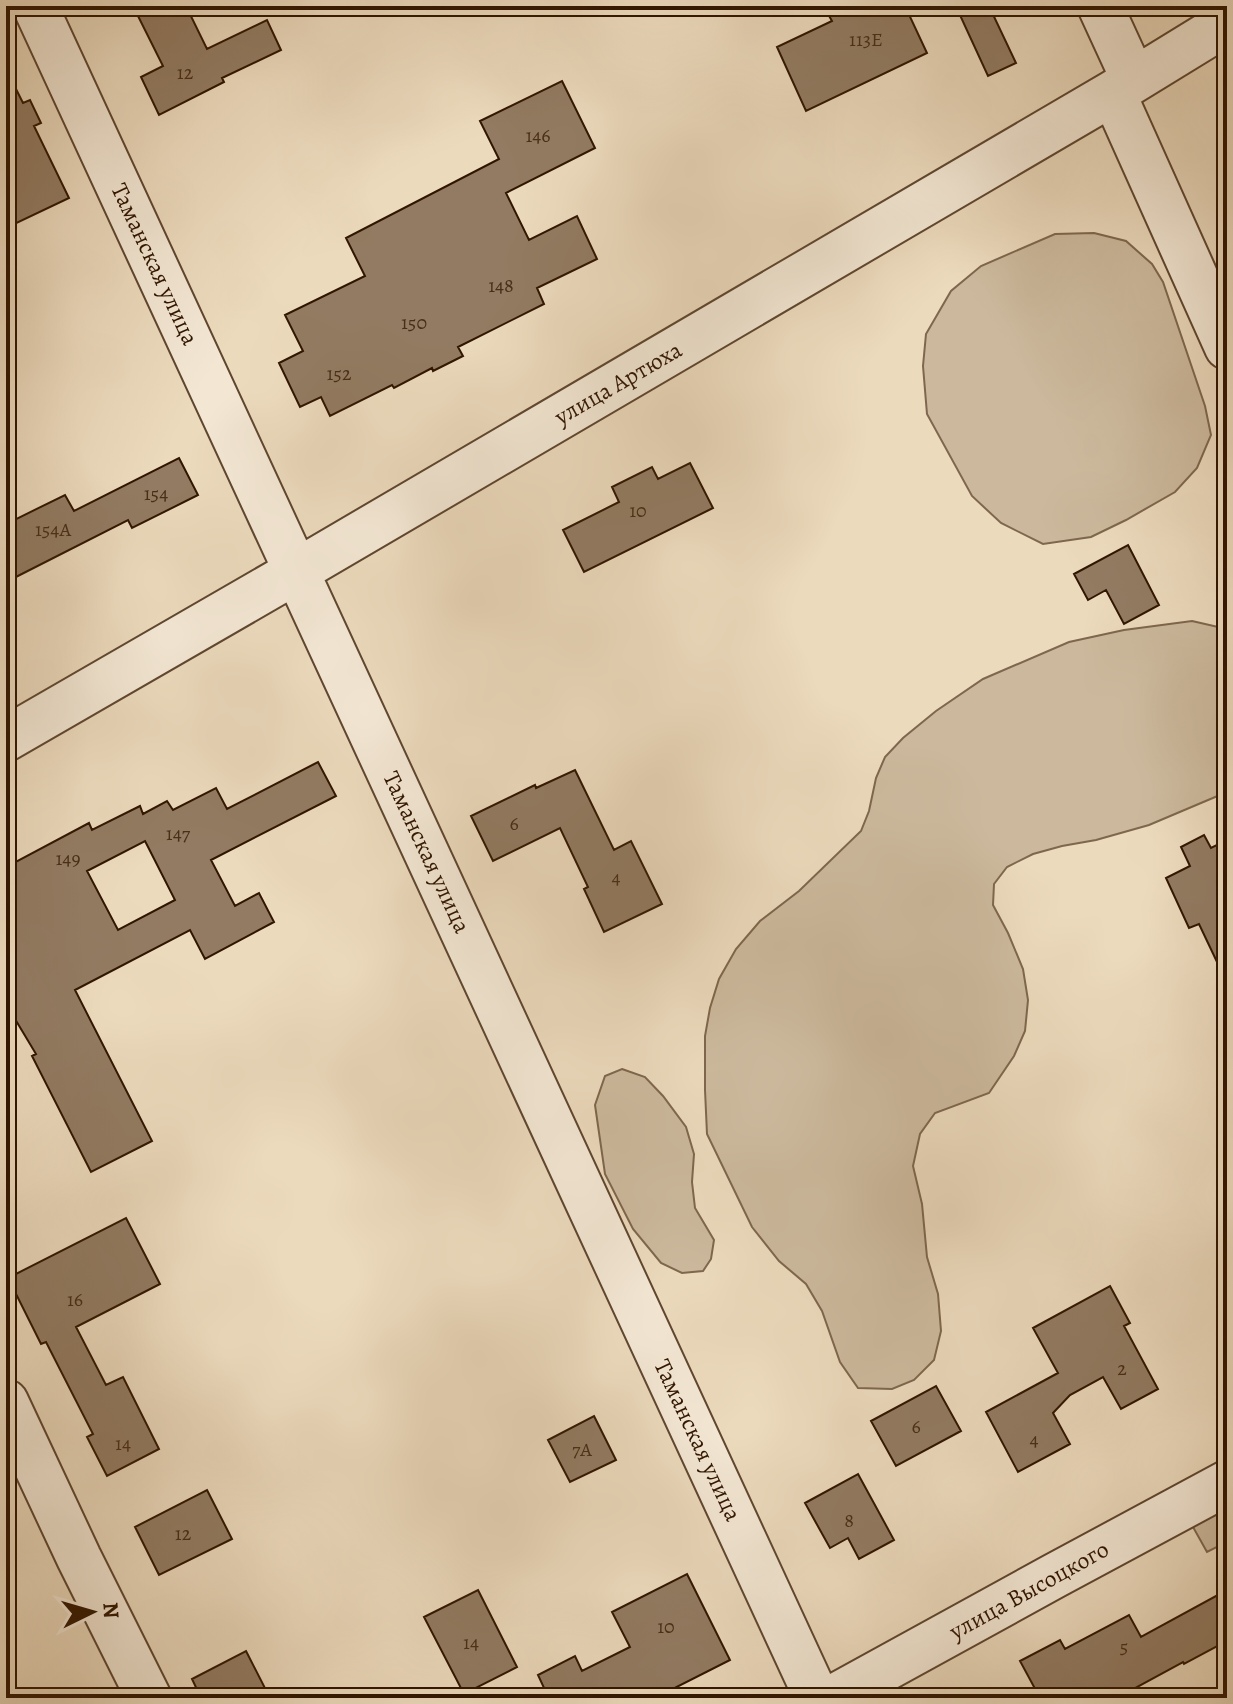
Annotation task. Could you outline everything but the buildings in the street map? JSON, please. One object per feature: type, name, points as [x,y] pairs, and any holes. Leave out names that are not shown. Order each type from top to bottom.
[{"type":"street","name":"Таманская улица","points":[[35,6],[817,1698]]},
{"type":"street","points":[[1100,6],[1124,86],[1227,347]]},
{"type":"street","name":"улица Артюха","points":[[6,739],[1227,23]]},
{"type":"street","points":[[6,1402],[149,1698]]},
{"type":"street","name":"улица Высоцкого","points":[[832,1698],[1227,1483]]},
{"type":"shaded area","points":[[1094,233],[1126,241],[1152,264],[1163,282],[1205,406],[1211,435],[1197,468],[1175,492],[1091,537],[1043,544],[1001,523],[972,496],[927,414],[923,366],[926,334],[951,291],[981,266],[1055,234]]},
{"type":"shaded area","points":[[1192,621],[1227,629],[1227,792],[1149,825],[1033,854],[1007,867],[994,884],[993,905],[1023,969],[1028,1000],[1025,1031],[1014,1056],[989,1093],[935,1113],[920,1134],[913,1166],[922,1204],[927,1257],[938,1294],[941,1331],[934,1360],[914,1380],[892,1389],[858,1388],[840,1362],[822,1311],[806,1284],[779,1261],[752,1227],[707,1134],[705,1036],[719,979],[736,949],[760,921],[799,891],[861,831],[885,757],[936,711],[983,679],[1069,642],[1124,630]]},
{"type":"shaded area","points":[[622,1069],[645,1077],[686,1127],[694,1154],[692,1182],[695,1208],[714,1240],[711,1259],[703,1271],[682,1273],[661,1263],[633,1229],[605,1174],[595,1105],[605,1076]]},
{"type":"shaded area","points":[[1227,1498],[1227,1542],[1207,1552],[1188,1518]]}]
